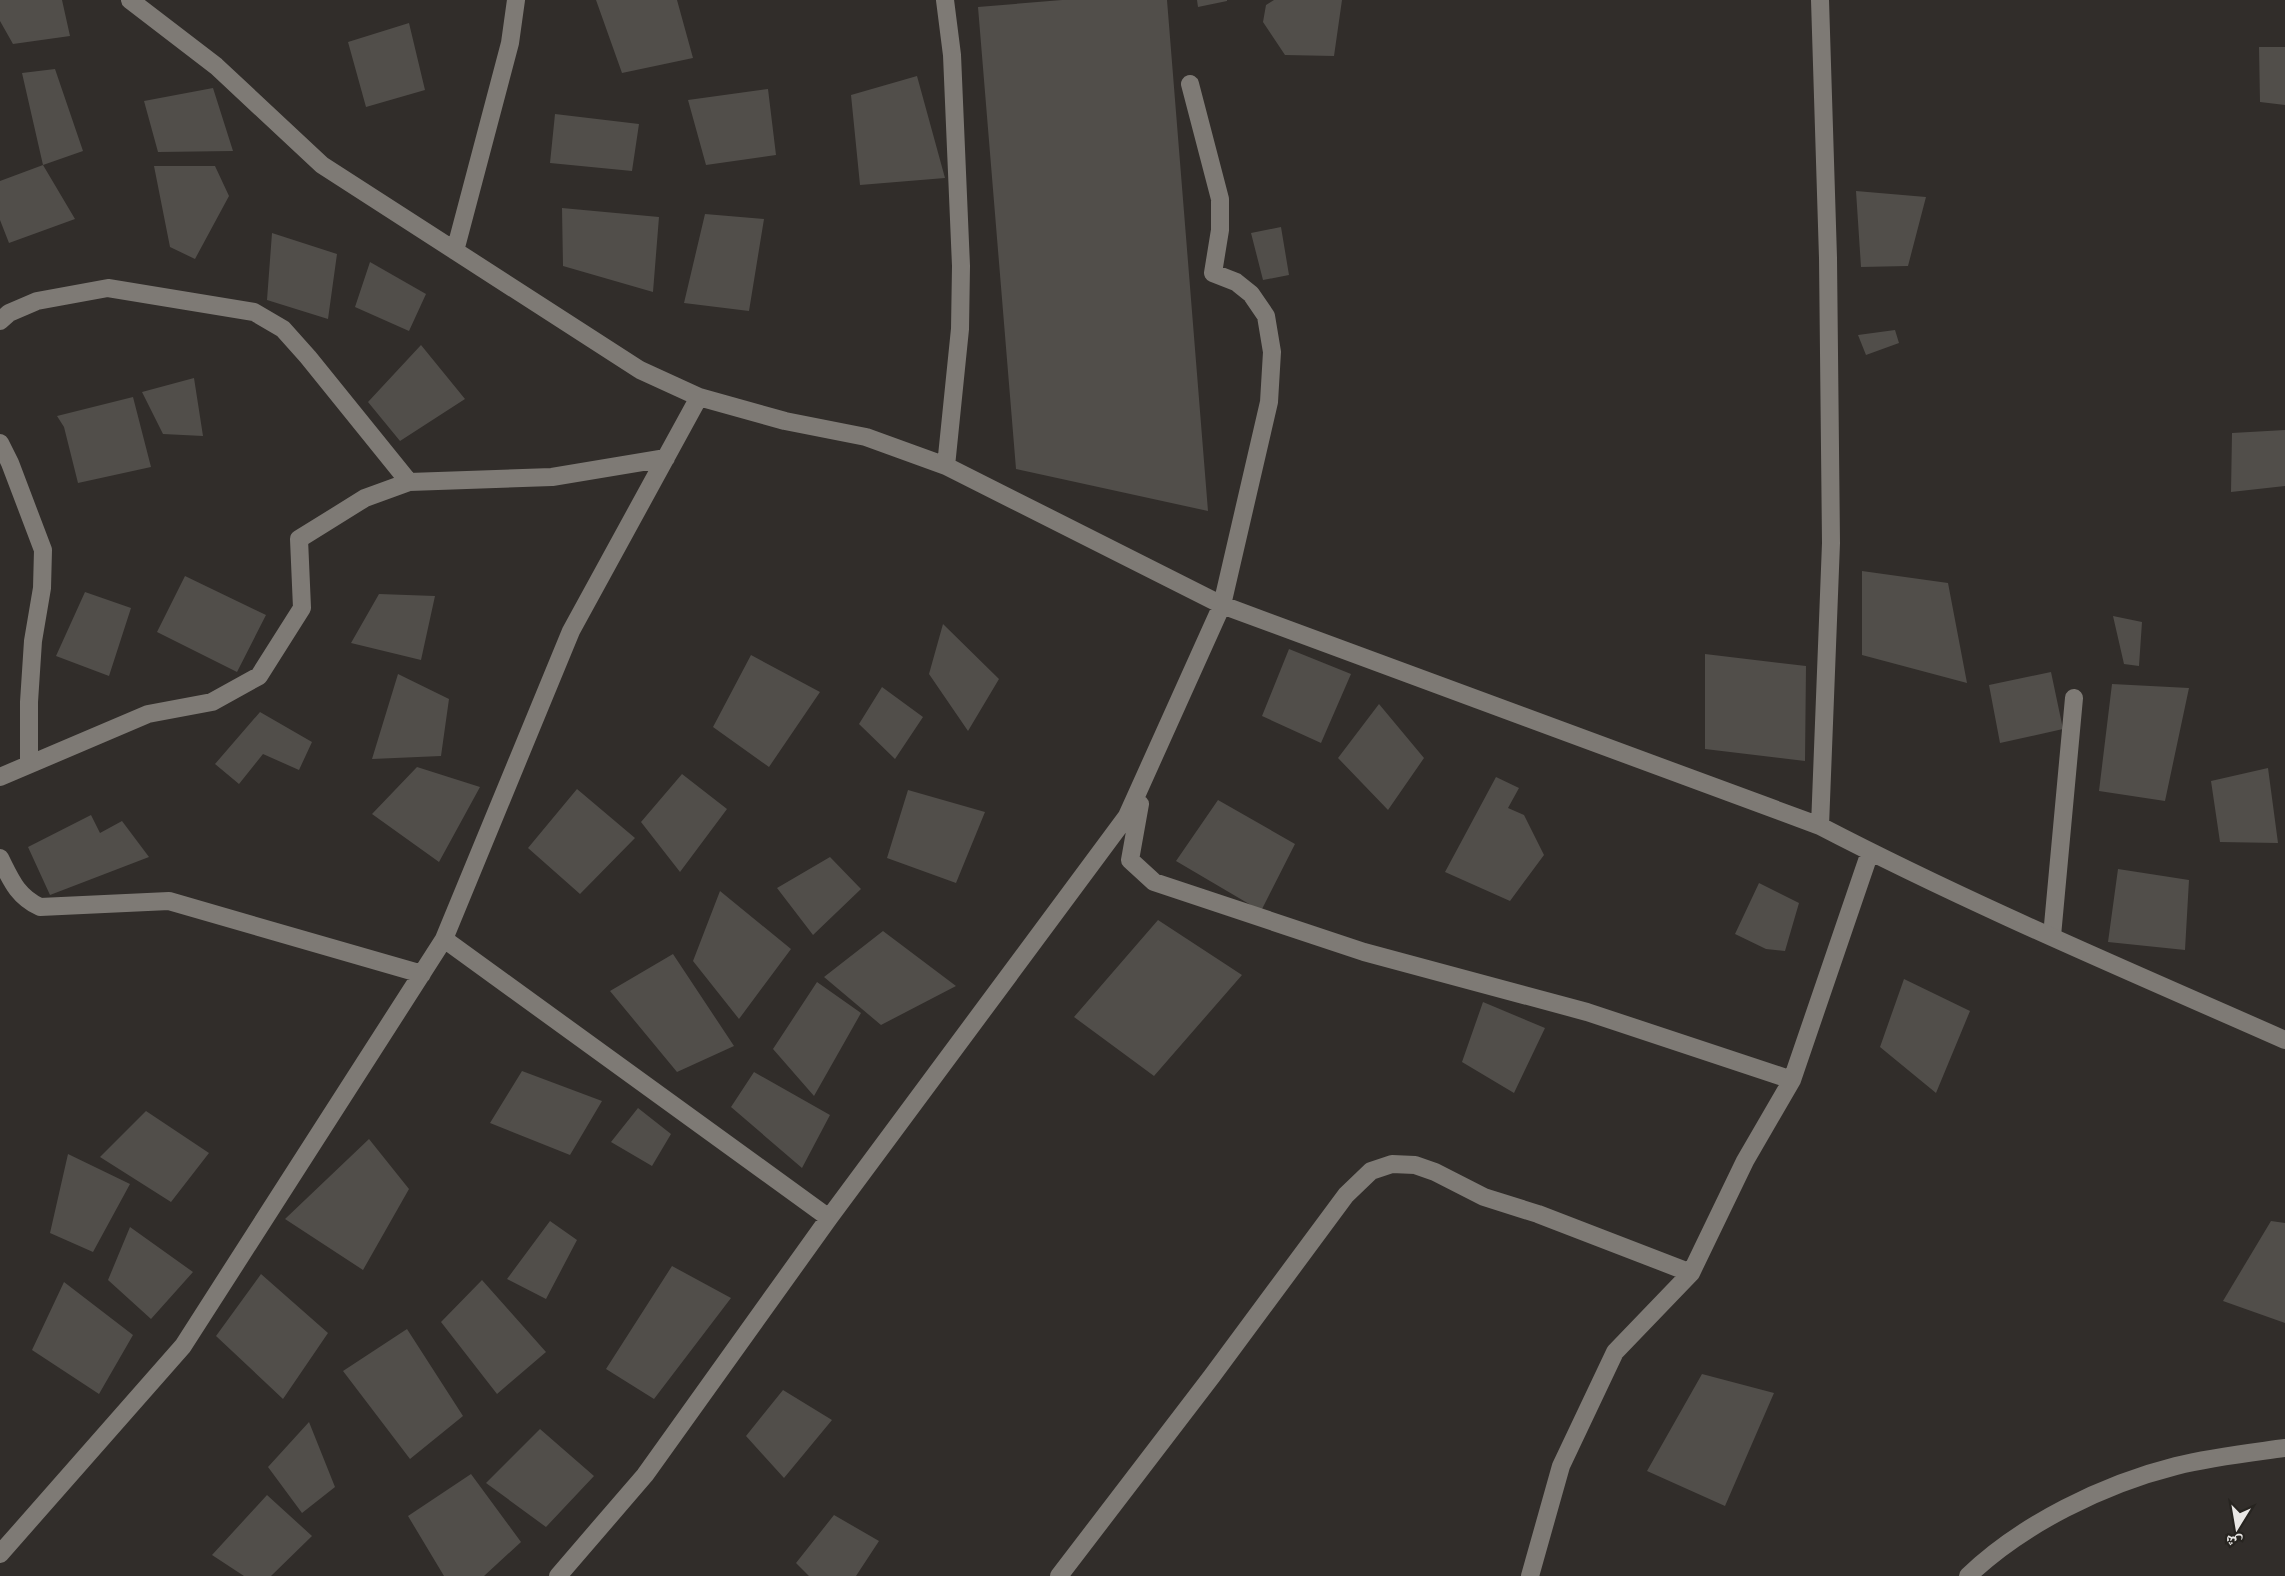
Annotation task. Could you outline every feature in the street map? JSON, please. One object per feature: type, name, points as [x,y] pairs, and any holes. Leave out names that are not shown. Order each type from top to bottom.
[{"type":"street","points":[[129,0],[216,66],[322,165],[639,369],[699,397],[784,421],[866,437],[946,466],[1222,605],[1820,826],[1870,852],[2052,936],[2285,1040]]},
{"type":"street","points":[[455,251],[510,43],[516,0]]},
{"type":"street","points":[[945,0],[952,55],[961,266],[960,329],[946,466]]},
{"type":"street","points":[[1820,0],[1828,258],[1831,543],[1820,826]]},
{"type":"street","points":[[1127,816],[1222,605],[1269,402],[1272,352],[1266,316],[1251,294],[1236,282],[1213,273],[1220,230],[1220,200],[1190,84]]},
{"type":"street","points":[[0,321],[9,313],[37,301],[108,288],[254,312],[283,329],[409,482]]},
{"type":"street","points":[[0,1554],[183,1346],[444,939],[571,631],[699,397]]},
{"type":"street","points":[[0,443],[10,462],[43,550],[42,588],[33,641],[29,702],[29,764]]},
{"type":"street","points":[[0,777],[148,714],[212,702],[259,676],[302,608],[299,539],[365,498],[409,482],[552,477],[666,458]]},
{"type":"street","points":[[2052,936],[2074,698]]},
{"type":"street","points":[[558,1576],[645,1475],[829,1218],[1127,816],[1140,804],[1130,860],[1154,882],[1364,952],[1587,1012],[1792,1080]]},
{"type":"street","points":[[1530,1576],[1561,1466],[1615,1352],[1691,1273],[1745,1161],[1792,1080],[1870,852]]},
{"type":"street","points":[[0,858],[16,889],[27,901],[40,908],[169,901],[422,974]]},
{"type":"street","points":[[444,939],[829,1218]]},
{"type":"street","points":[[1059,1576],[1212,1376],[1346,1195],[1371,1171],[1392,1164],[1415,1165],[1435,1172],[1484,1197],[1538,1214],[1691,1273]]},
{"type":"street","points":[[1968,1576],[2022,1532],[2072,1505],[2119,1485],[2176,1466],[2285,1448]]},
{"type":"building","points":[[0,0],[62,0],[70,36],[13,44],[0,21]]},
{"type":"building","points":[[596,0],[677,0],[693,58],[622,73]]},
{"type":"building","points":[[1062,0],[1167,0],[1208,511],[1016,469],[978,7]]},
{"type":"building","points":[[1197,0],[1227,0],[1227,1],[1198,7]]},
{"type":"building","points":[[1274,0],[1342,0],[1334,56],[1285,55],[1263,22],[1266,5]]},
{"type":"building","points":[[409,23],[425,90],[366,107],[348,42]]},
{"type":"building","points":[[2259,47],[2285,47],[2285,105],[2260,102]]},
{"type":"building","points":[[55,69],[83,151],[43,165],[22,73]]},
{"type":"building","points":[[917,76],[945,178],[860,185],[851,95]]},
{"type":"building","points":[[213,88],[233,151],[158,152],[144,101]]},
{"type":"building","points":[[768,89],[776,155],[706,165],[688,100]]},
{"type":"building","points":[[555,114],[639,124],[632,171],[550,163]]},
{"type":"building","points":[[43,165],[75,219],[9,243],[0,220],[0,181]]},
{"type":"building","points":[[154,166],[215,166],[229,196],[195,259],[170,247]]},
{"type":"building","points":[[1856,191],[1926,197],[1908,266],[1861,267]]},
{"type":"building","points":[[562,208],[659,217],[653,292],[563,266]]},
{"type":"building","points":[[705,214],[764,219],[749,311],[684,303]]},
{"type":"building","points":[[1281,227],[1289,275],[1263,280],[1251,233]]},
{"type":"building","points":[[272,233],[337,254],[328,319],[267,300]]},
{"type":"building","points":[[370,262],[426,294],[409,331],[355,307]]},
{"type":"building","points":[[1895,330],[1899,343],[1866,355],[1858,335]]},
{"type":"building","points":[[421,345],[465,399],[400,441],[368,402]]},
{"type":"building","points":[[194,378],[203,436],[163,434],[142,392]]},
{"type":"building","points":[[133,397],[151,467],[78,483],[64,427],[57,416]]},
{"type":"building","points":[[2285,430],[2285,486],[2231,492],[2232,433]]},
{"type":"building","points":[[1862,571],[1948,583],[1967,683],[1862,655]]},
{"type":"building","points":[[185,576],[266,615],[237,672],[157,632]]},
{"type":"building","points":[[85,592],[131,608],[109,676],[56,656]]},
{"type":"building","points":[[379,594],[435,596],[421,660],[351,643]]},
{"type":"building","points":[[2113,616],[2142,622],[2139,666],[2124,664]]},
{"type":"building","points":[[943,624],[999,679],[968,731],[929,674]]},
{"type":"building","points":[[1289,649],[1351,674],[1321,743],[1262,716]]},
{"type":"building","points":[[1705,654],[1806,666],[1805,761],[1705,749]]},
{"type":"building","points":[[751,655],[820,692],[769,767],[713,727]]},
{"type":"building","points":[[2051,672],[2063,729],[2000,743],[1989,685]]},
{"type":"building","points":[[398,674],[449,699],[441,756],[372,759]]},
{"type":"building","points":[[2112,684],[2189,688],[2165,801],[2099,791]]},
{"type":"building","points":[[882,687],[923,717],[895,759],[859,724]]},
{"type":"building","points":[[1379,704],[1424,758],[1388,810],[1338,758]]},
{"type":"building","points":[[260,712],[312,742],[299,770],[263,754],[239,784],[215,764]]},
{"type":"building","points":[[417,767],[480,787],[439,862],[372,814]]},
{"type":"building","points":[[2268,768],[2278,843],[2220,842],[2211,781]]},
{"type":"building","points":[[682,774],[727,809],[680,872],[641,822]]},
{"type":"building","points":[[1496,777],[1519,788],[1508,808],[1524,815],[1544,855],[1510,901],[1445,872]]},
{"type":"building","points":[[577,789],[635,838],[580,894],[528,848]]},
{"type":"building","points":[[908,790],[985,812],[956,883],[887,858]]},
{"type":"building","points":[[1218,800],[1295,844],[1261,911],[1176,861]]},
{"type":"building","points":[[91,815],[100,833],[122,821],[149,857],[50,895],[28,847]]},
{"type":"building","points":[[830,857],[861,889],[813,935],[777,888]]},
{"type":"building","points":[[2118,869],[2189,880],[2185,950],[2108,942]]},
{"type":"building","points":[[1759,883],[1799,903],[1785,951],[1766,949],[1735,934]]},
{"type":"building","points":[[720,891],[791,949],[739,1019],[693,961]]},
{"type":"building","points":[[1158,920],[1242,975],[1154,1076],[1074,1017]]},
{"type":"building","points":[[883,931],[956,986],[881,1025],[824,977]]},
{"type":"building","points":[[673,954],[734,1046],[677,1072],[610,991]]},
{"type":"building","points":[[1904,979],[1970,1011],[1936,1093],[1880,1047]]},
{"type":"building","points":[[817,982],[861,1013],[814,1096],[773,1049]]},
{"type":"building","points":[[1483,1002],[1545,1028],[1514,1093],[1462,1062]]},
{"type":"building","points":[[522,1071],[602,1101],[570,1155],[490,1123]]},
{"type":"building","points":[[754,1072],[830,1115],[802,1168],[731,1107]]},
{"type":"building","points":[[638,1108],[671,1134],[652,1166],[611,1142]]},
{"type":"building","points":[[146,1111],[209,1153],[171,1202],[100,1157]]},
{"type":"building","points":[[369,1139],[409,1189],[363,1270],[285,1219]]},
{"type":"building","points":[[68,1154],[130,1184],[93,1252],[50,1233]]},
{"type":"building","points":[[550,1221],[577,1240],[546,1299],[507,1279]]},
{"type":"building","points":[[2271,1221],[2285,1223],[2285,1323],[2223,1301]]},
{"type":"building","points":[[130,1227],[193,1272],[151,1319],[108,1280]]},
{"type":"building","points":[[672,1266],[731,1298],[654,1399],[606,1369]]},
{"type":"building","points":[[261,1274],[328,1333],[283,1399],[216,1336]]},
{"type":"building","points":[[482,1280],[546,1352],[497,1394],[441,1322]]},
{"type":"building","points":[[64,1282],[133,1335],[99,1394],[32,1350]]},
{"type":"building","points":[[407,1329],[463,1416],[410,1459],[343,1371]]},
{"type":"building","points":[[1702,1374],[1774,1393],[1725,1506],[1647,1471]]},
{"type":"building","points":[[783,1390],[832,1420],[784,1478],[746,1436]]},
{"type":"building","points":[[309,1422],[335,1487],[302,1513],[268,1467]]},
{"type":"building","points":[[540,1429],[594,1476],[546,1527],[486,1483]]},
{"type":"building","points":[[471,1474],[521,1542],[484,1576],[444,1576],[408,1516]]},
{"type":"building","points":[[267,1495],[312,1536],[271,1576],[244,1576],[212,1555]]},
{"type":"building","points":[[834,1515],[879,1541],[856,1576],[809,1576],[796,1563]]}]
